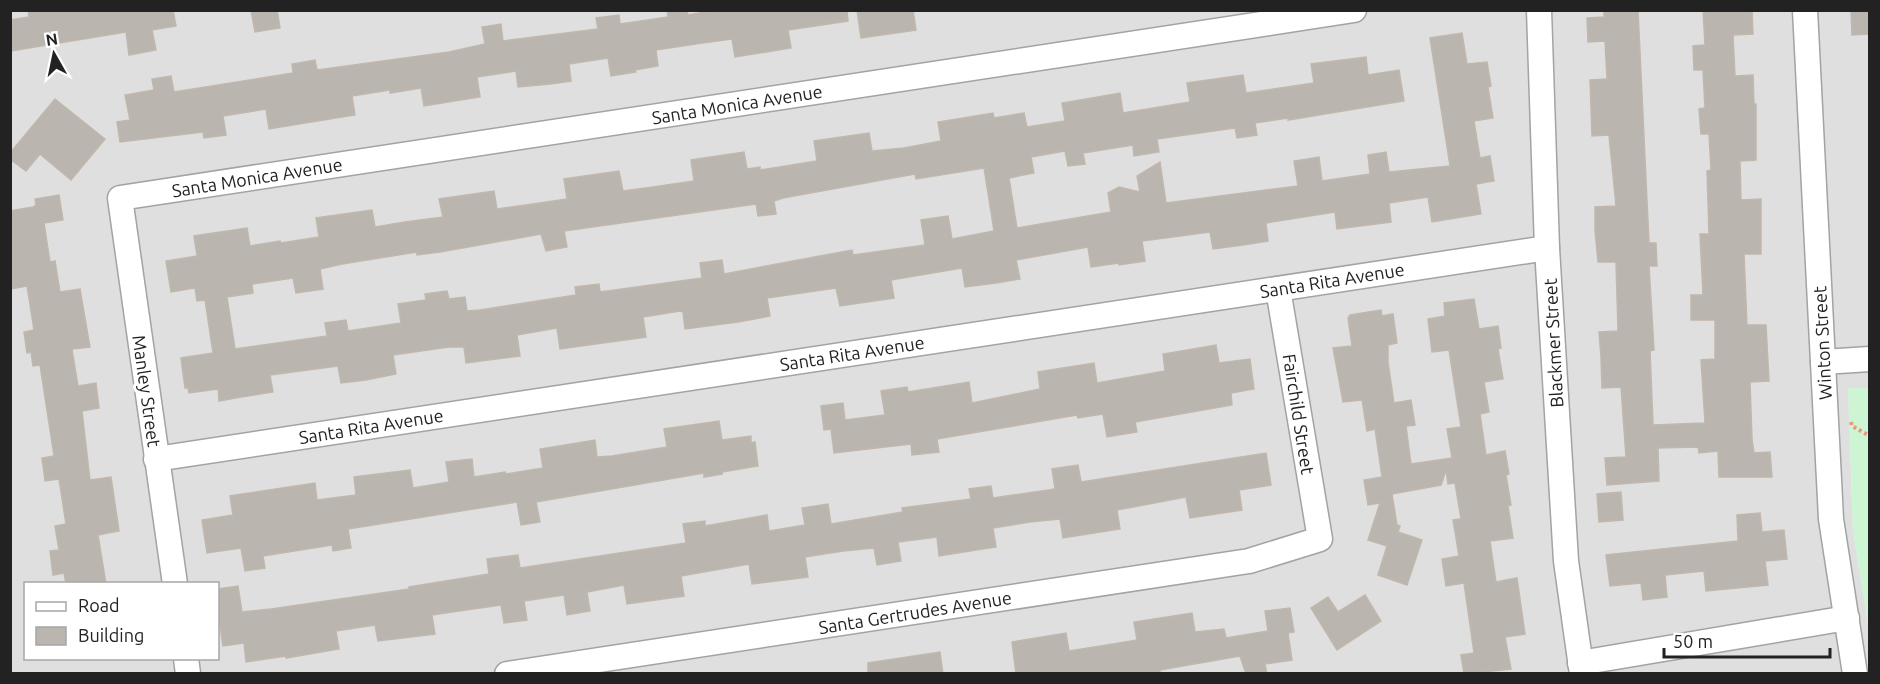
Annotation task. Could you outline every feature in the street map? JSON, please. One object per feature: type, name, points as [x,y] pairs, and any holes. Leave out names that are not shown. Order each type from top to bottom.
[{"type":"street","name":"Santa Monica Avenue","points":[[120,198],[1354,10]]},
{"type":"street","name":"Blackmer Street","points":[[1539,10],[1547,248],[1566,561],[1581,668]]},
{"type":"street","name":"Winton Street","points":[[1805,10],[1831,519],[1855,674]]},
{"type":"street","name":"Manley Street","points":[[120,198],[174,582]]},
{"type":"street","name":"Santa Rita Avenue","points":[[156,459],[1547,248]]},
{"type":"street","name":"Fairchild Street","points":[[1278,288],[1320,539]]},
{"type":"street","points":[[1823,362],[1869,359]]},
{"type":"street","name":"Santa Gertrudes Avenue","points":[[507,674],[1249,561],[1320,539]]},
{"type":"street","points":[[1581,668],[1847,618]]},
{"type":"shaded area","points":[[10,11],[1869,11],[1869,388],[1848,388],[1853,531],[1869,630],[1869,673],[11,673]]},
{"type":"green space","points":[[1848,388],[1869,388],[1869,630],[1853,531]]},
{"type":"building","points":[[28,10],[173,10],[176,26],[152,30],[156,50],[129,55],[126,32],[10,51],[10,20],[29,17]]},
{"type":"building","points":[[251,10],[277,10],[280,28],[255,32]]},
{"type":"building","points":[[667,10],[687,10],[688,15],[715,10],[847,10],[848,21],[788,30],[791,48],[735,57],[732,39],[702,43],[656,50],[658,66],[635,70],[636,72],[611,76],[608,58],[569,64],[571,81],[518,87],[516,71],[477,77],[480,97],[424,106],[421,88],[390,93],[390,90],[352,96],[355,115],[269,129],[266,109],[223,116],[226,135],[204,138],[203,132],[120,142],[117,122],[130,120],[125,95],[154,90],[152,79],[171,76],[174,92],[293,73],[292,64],[315,60],[317,70],[449,52],[485,44],[482,27],[501,24],[503,41],[598,29],[596,18],[619,15],[620,24],[668,17]]},
{"type":"building","points":[[857,10],[913,10],[916,30],[861,38]]},
{"type":"building","points":[[1604,10],[1638,10],[1649,243],[1656,243],[1657,266],[1649,266],[1654,350],[1650,351],[1653,425],[1705,423],[1701,360],[1715,359],[1715,320],[1691,320],[1691,295],[1703,295],[1700,234],[1709,234],[1707,171],[1711,170],[1709,134],[1701,134],[1699,109],[1705,108],[1703,70],[1694,70],[1693,46],[1705,45],[1703,10],[1752,10],[1753,34],[1733,35],[1735,76],[1753,75],[1754,104],[1756,104],[1756,160],[1740,161],[1741,200],[1761,199],[1761,254],[1744,254],[1747,325],[1766,325],[1769,381],[1750,382],[1752,439],[1754,453],[1770,452],[1772,477],[1719,477],[1718,451],[1699,453],[1698,447],[1658,448],[1659,481],[1607,485],[1605,458],[1626,457],[1621,387],[1602,388],[1599,332],[1618,331],[1616,262],[1598,262],[1595,230],[1595,207],[1616,206],[1609,135],[1592,136],[1590,80],[1607,79],[1605,41],[1588,42],[1587,18],[1604,17]]},
{"type":"building","points":[[1851,10],[1869,10],[1869,34],[1852,35]]},
{"type":"building","points":[[1462,33],[1467,64],[1487,62],[1493,118],[1474,121],[1480,158],[1490,156],[1494,181],[1476,184],[1481,214],[1432,222],[1428,197],[1389,203],[1391,222],[1337,229],[1335,212],[1266,223],[1268,241],[1243,245],[1213,249],[1210,232],[1142,241],[1145,261],[1119,265],[1119,263],[1091,267],[1088,247],[1016,260],[1020,279],[996,283],[965,287],[962,268],[891,280],[894,298],[840,306],[836,288],[767,298],[770,316],[738,322],[685,329],[683,312],[680,311],[643,317],[646,337],[560,349],[557,328],[517,335],[520,356],[466,363],[464,347],[393,355],[396,374],[341,383],[338,366],[270,375],[273,392],[219,401],[218,389],[189,393],[188,388],[185,388],[181,358],[213,353],[205,300],[197,301],[195,288],[171,292],[166,261],[197,256],[194,236],[247,228],[250,246],[280,241],[281,243],[319,237],[316,218],[372,210],[375,227],[443,217],[439,199],[494,191],[497,209],[567,199],[564,179],[619,171],[623,191],[694,181],[691,160],[744,152],[747,169],[760,167],[760,170],[817,161],[814,141],[869,133],[872,151],[904,148],[941,141],[938,122],[993,113],[994,118],[1024,113],[1027,127],[1065,121],[1062,103],[1120,93],[1123,113],[1190,102],[1187,83],[1243,75],[1246,93],[1314,83],[1311,64],[1366,57],[1368,75],[1399,70],[1404,101],[1288,120],[1288,118],[1255,123],[1257,135],[1237,138],[1235,128],[1157,139],[1159,152],[1134,156],[1133,145],[1083,153],[1085,164],[1068,166],[1065,151],[1031,157],[1034,173],[1009,178],[1017,228],[1111,212],[1108,193],[1119,187],[1140,192],[1137,176],[1160,162],[1166,203],[1298,186],[1294,161],[1319,157],[1322,181],[1370,174],[1368,155],[1386,152],[1389,172],[1450,166],[1430,38]],"holes":[[[984,168],[994,231],[952,239],[948,216],[921,220],[925,245],[853,255],[852,250],[724,274],[722,260],[700,263],[702,278],[600,292],[599,284],[575,287],[576,295],[480,310],[467,311],[465,297],[449,299],[447,291],[425,294],[426,300],[398,304],[401,323],[348,331],[346,320],[325,323],[327,336],[235,349],[227,297],[253,293],[252,284],[293,278],[296,293],[323,289],[320,269],[342,264],[417,252],[417,255],[440,252],[541,234],[546,251],[567,247],[564,231],[756,204],[758,216],[776,214],[774,201],[783,198],[915,174],[916,179]]]},
{"type":"building","points":[[55,99],[105,139],[71,180],[40,154],[26,171],[10,159],[10,153]]},
{"type":"building","points":[[59,195],[63,220],[44,223],[50,262],[55,261],[60,292],[80,289],[90,347],[72,349],[78,386],[96,383],[99,408],[82,411],[90,480],[111,477],[119,531],[98,535],[106,582],[66,582],[64,573],[53,575],[50,551],[59,550],[55,526],[66,524],[59,479],[45,481],[42,458],[54,456],[40,365],[33,366],[31,352],[27,353],[24,332],[34,330],[27,286],[10,289],[10,211],[33,207],[36,205],[35,199]]},
{"type":"building","points":[[1474,299],[1479,329],[1498,326],[1501,348],[1498,349],[1503,379],[1484,382],[1489,412],[1480,414],[1486,455],[1505,451],[1509,474],[1506,475],[1513,538],[1490,541],[1496,582],[1517,578],[1525,634],[1505,637],[1511,669],[1464,674],[1461,655],[1474,653],[1464,583],[1446,586],[1442,559],[1459,556],[1453,520],[1461,519],[1455,483],[1448,484],[1446,470],[1441,485],[1392,494],[1397,525],[1400,526],[1398,532],[1422,540],[1407,585],[1378,575],[1387,546],[1368,540],[1380,503],[1368,505],[1364,480],[1382,477],[1375,429],[1367,431],[1362,400],[1343,402],[1333,348],[1352,346],[1348,318],[1350,315],[1381,310],[1382,316],[1393,314],[1397,343],[1388,345],[1388,362],[1394,403],[1411,400],[1415,425],[1406,426],[1411,464],[1452,458],[1447,429],[1461,427],[1449,350],[1432,352],[1428,319],[1445,316],[1444,303]]},
{"type":"building","points":[[1216,345],[1219,363],[1250,359],[1254,389],[1231,393],[1232,405],[1135,422],[1137,432],[1107,437],[1103,414],[1078,418],[1077,415],[937,439],[939,452],[912,455],[911,444],[834,453],[831,429],[824,430],[821,406],[843,403],[845,420],[885,415],[881,391],[907,387],[908,392],[969,382],[972,403],[1040,389],[1038,372],[1094,363],[1097,383],[1165,371],[1163,354]]},
{"type":"building","points":[[719,421],[722,440],[751,436],[751,443],[755,442],[758,466],[704,477],[704,473],[536,502],[540,522],[521,525],[517,502],[348,529],[351,548],[333,551],[332,545],[263,556],[265,568],[245,571],[241,548],[207,553],[202,520],[233,515],[230,496],[315,483],[317,500],[356,495],[354,477],[410,470],[413,488],[449,482],[446,462],[472,459],[474,477],[505,472],[506,474],[543,468],[540,449],[595,440],[597,457],[612,456],[667,447],[664,429]]},
{"type":"building","points":[[1266,453],[1271,485],[1239,490],[1242,510],[1190,518],[1186,497],[1117,510],[1120,529],[1063,538],[1060,519],[1030,522],[993,528],[996,547],[939,556],[937,537],[898,542],[901,561],[877,565],[874,548],[843,551],[805,557],[808,577],[752,584],[749,564],[681,576],[684,596],[627,604],[624,585],[587,592],[590,611],[567,615],[564,595],[524,601],[527,620],[504,623],[501,605],[432,615],[435,634],[378,641],[375,625],[336,631],[339,649],[286,658],[286,656],[246,662],[244,643],[223,646],[219,620],[219,589],[238,586],[242,612],[271,609],[409,589],[409,587],[489,574],[487,559],[518,555],[520,568],[686,543],[683,524],[705,521],[705,526],[767,515],[769,531],[805,525],[802,508],[828,504],[831,524],[903,512],[902,508],[971,499],[969,489],[991,486],[993,498],[1055,489],[1052,469],[1078,465],[1081,482]]},
{"type":"building","points":[[1621,492],[1623,520],[1599,522],[1597,494]]},
{"type":"building","points":[[1760,513],[1762,532],[1784,530],[1787,559],[1765,561],[1768,585],[1706,591],[1704,571],[1665,575],[1667,597],[1643,600],[1641,583],[1610,586],[1606,555],[1738,541],[1737,515]]},
{"type":"building","points":[[1365,595],[1381,621],[1337,650],[1311,608],[1328,597],[1338,612]]},
{"type":"building","points":[[1290,608],[1294,632],[1288,633],[1292,660],[1265,664],[1267,674],[1246,674],[1240,656],[1160,670],[1160,674],[1016,674],[1012,642],[1066,633],[1069,651],[1107,645],[1137,640],[1134,622],[1192,613],[1195,632],[1224,629],[1226,638],[1268,631],[1265,611]]},
{"type":"building","points":[[940,652],[943,674],[868,674],[868,663]]}]
